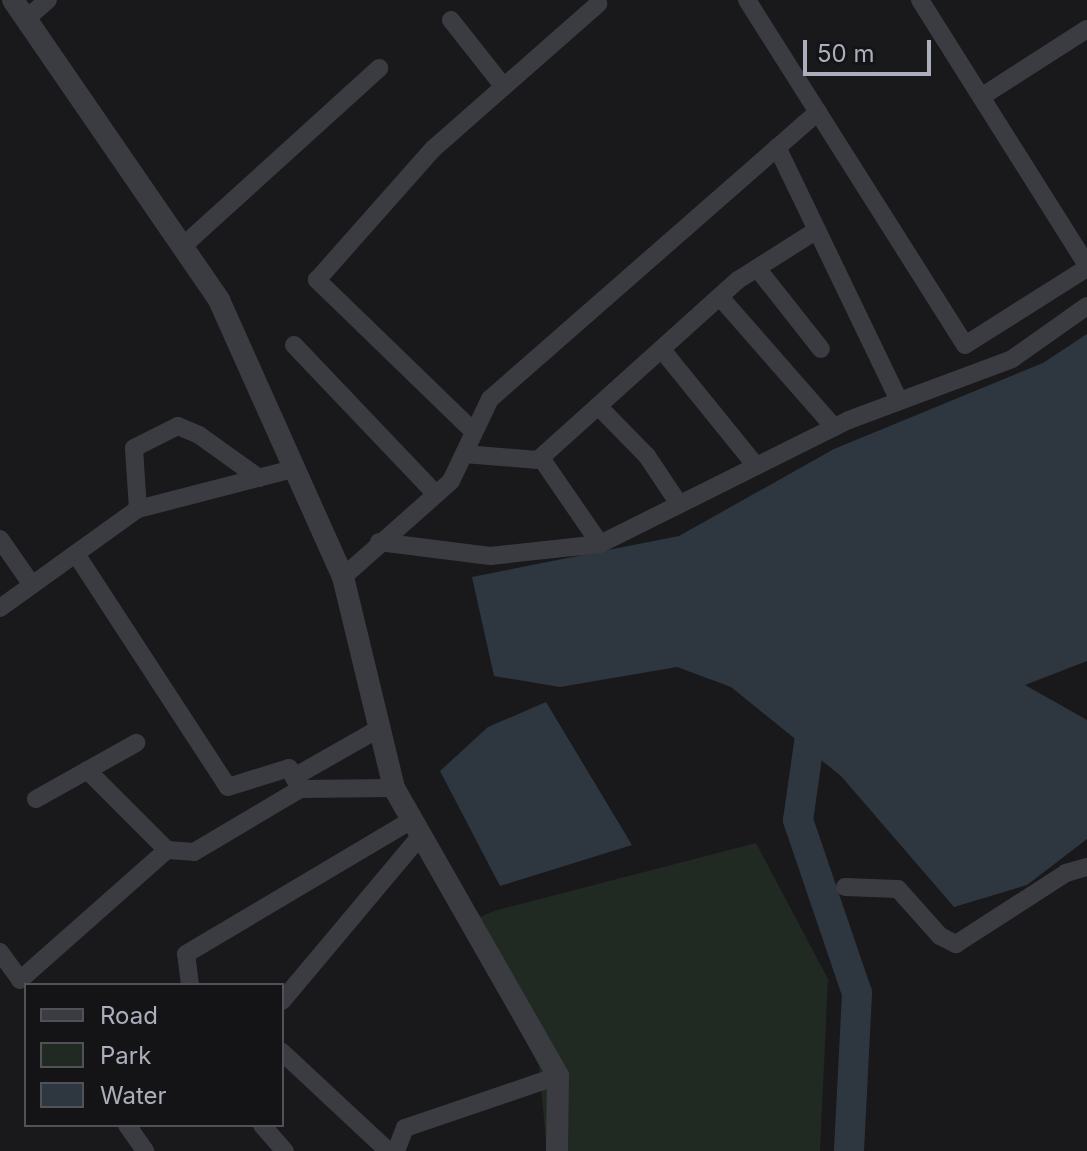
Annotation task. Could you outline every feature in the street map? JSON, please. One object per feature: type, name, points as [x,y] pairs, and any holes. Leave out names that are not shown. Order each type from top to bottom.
[{"type":"street","points":[[13,0],[219,300],[343,577],[394,788],[414,830],[478,928],[558,1076],[557,1151]]},
{"type":"street","points":[[26,19],[48,0]]},
{"type":"street","points":[[747,0],[965,345],[1087,266],[920,0]]},
{"type":"street","points":[[474,432],[317,280],[433,149],[598,4]]},
{"type":"street","points":[[451,20],[504,87]]},
{"type":"street","points":[[981,97],[1087,29]]},
{"type":"street","points":[[183,246],[379,68]]},
{"type":"street","points":[[343,577],[451,481],[490,399],[818,112]]},
{"type":"street","points":[[777,147],[814,232],[899,401]]},
{"type":"street","points":[[464,454],[541,458],[720,297],[757,268],[814,232]]},
{"type":"street","points":[[757,268],[821,349]]},
{"type":"street","points":[[720,297],[834,427]]},
{"type":"street","points":[[379,542],[490,556],[600,544],[834,427],[1012,359],[1087,306]]},
{"type":"street","points":[[294,345],[436,494]]},
{"type":"street","points":[[663,351],[756,466]]},
{"type":"street","points":[[598,406],[647,456],[679,504]]},
{"type":"street","points":[[138,509],[134,448],[178,426],[199,435],[259,478]]},
{"type":"street","points":[[541,458],[600,544]]},
{"type":"street","points":[[0,608],[138,509],[296,468]]},
{"type":"street","points":[[0,539],[32,585]]},
{"type":"street","points":[[76,554],[228,787],[289,768],[297,783]]},
{"type":"street","points":[[87,770],[167,850],[194,852],[380,728]]},
{"type":"street","points":[[36,799],[136,743]]},
{"type":"street","points":[[297,783],[394,788]]},
{"type":"street","points":[[190,983],[186,954],[414,830]]},
{"type":"street","points":[[284,998],[414,830]]},
{"type":"street","points":[[0,952],[20,980],[167,850]]},
{"type":"street","points":[[845,887],[898,889],[940,936],[956,944],[1066,873],[1087,867]]},
{"type":"street","points":[[284,1054],[388,1151]]},
{"type":"street","points":[[396,1151],[405,1128],[558,1076]]},
{"type":"street","points":[[128,1127],[145,1151]]},
{"type":"street","points":[[264,1127],[285,1151]]},
{"type":"green space","points":[[756,843],[828,979],[820,1151],[547,1151],[539,1066],[464,924],[494,911]]},
{"type":"water","points":[[1087,334],[1087,661],[1025,685],[1087,720],[1087,839],[1027,885],[954,907],[841,776],[731,687],[677,667],[560,687],[494,676],[472,577],[679,536],[834,449],[1043,363]]},
{"type":"water","points":[[546,702],[632,845],[500,886],[440,771],[488,727]]},
{"type":"waterway","points":[[822,717],[812,722],[798,820],[857,993],[849,1151]]}]
